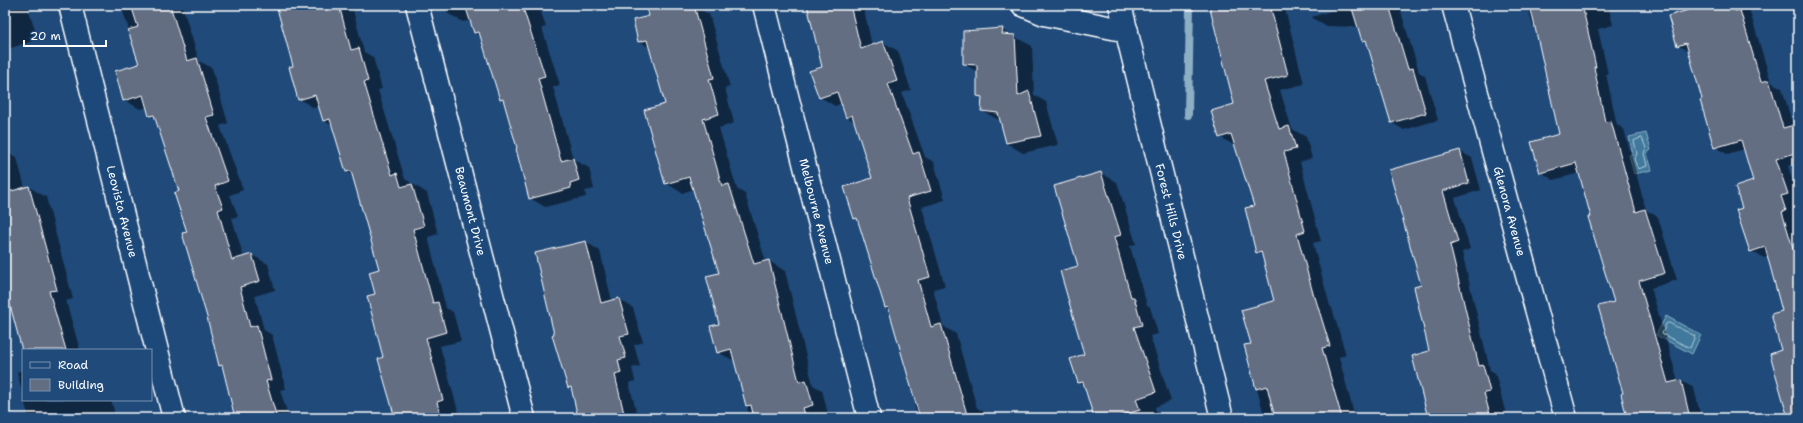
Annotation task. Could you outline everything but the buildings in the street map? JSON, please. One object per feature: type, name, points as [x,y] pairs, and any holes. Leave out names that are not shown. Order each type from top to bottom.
[{"type":"street","name":"Leovista Avenue","points":[[70,5],[174,418]]},
{"type":"street","name":"Beaumont Drive","points":[[417,5],[524,418]]},
{"type":"street","name":"Melbourne Avenue","points":[[764,5],[869,418]]},
{"type":"street","points":[[1023,5],[1044,14],[1127,31]]},
{"type":"street","name":"Forest Hills Drive","points":[[1120,5],[1222,418]]},
{"type":"street","name":"Glenora Avenue","points":[[1453,5],[1566,418]]},
{"type":"water","points":[[1646,133],[1651,150],[1647,153],[1652,170],[1634,174],[1629,155],[1633,154],[1629,137]]},
{"type":"water","points":[[1666,316],[1701,335],[1692,354],[1656,335]]},
{"type":"waterway","points":[[1188,115],[1190,5]]}]
